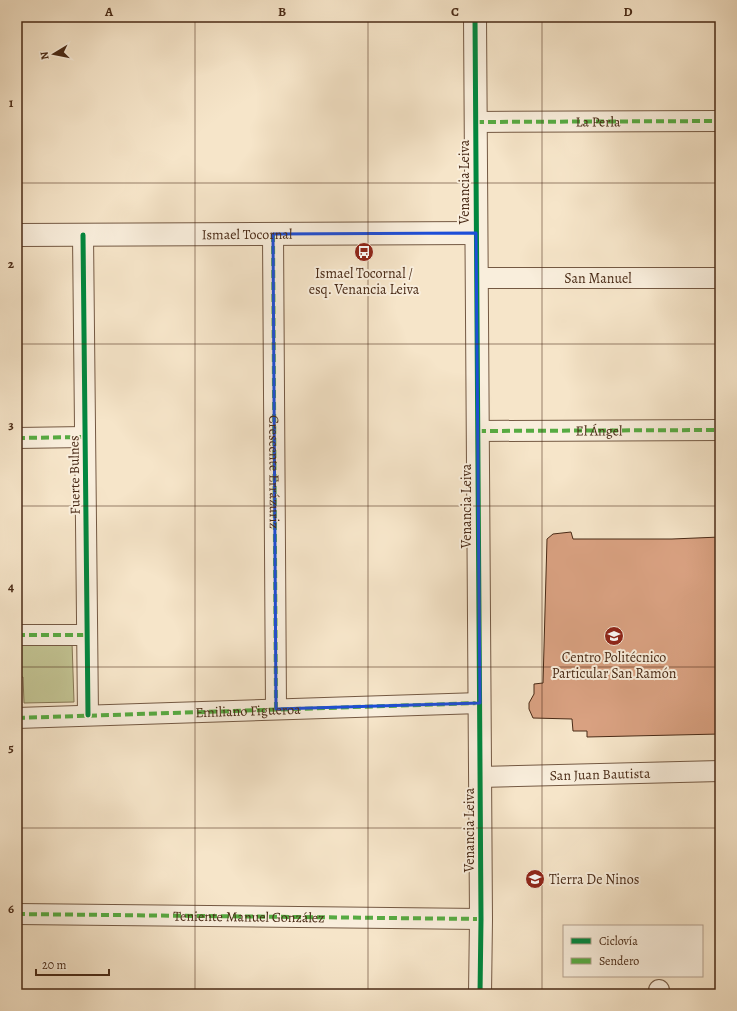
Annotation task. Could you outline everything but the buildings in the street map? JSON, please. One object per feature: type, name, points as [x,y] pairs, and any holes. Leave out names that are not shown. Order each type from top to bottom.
[{"type":"street","name":"Venancia Leiva","points":[[475,17],[480,703],[480,994]]},
{"type":"street","name":"La Perla","points":[[476,122],[720,121]]},
{"type":"street","name":"Ismael Tocornal","points":[[17,235],[476,233]]},
{"type":"street","name":"Crescente Errázuriz","points":[[273,234],[276,709]]},
{"type":"street","name":"Fuerte Bulnes","points":[[83,235],[88,716]]},
{"type":"street","name":"San Manuel","points":[[477,278],[720,278]]},
{"type":"street","name":"El Ángel","points":[[478,431],[720,430]]},
{"type":"street","points":[[17,438],[85,437]]},
{"type":"street","points":[[17,635],[87,635]]},
{"type":"street","name":"Emiliano Figueroa","points":[[17,718],[480,703]]},
{"type":"street","name":"San Juan Bautista","points":[[480,777],[720,771]]},
{"type":"street","name":"Teniente Manuel González","points":[[17,914],[481,919]]},
{"type":"highlighted area","points":[[476,233],[480,703],[276,709],[273,234]]},
{"type":"green space","points":[[72,642],[74,702],[24,703],[23,677],[17,677],[17,644]]},
{"type":"marked path","points":[[476,122],[720,121]]},
{"type":"marked path","points":[[273,234],[276,709]]},
{"type":"marked path","points":[[478,431],[720,430]]},
{"type":"marked path","points":[[17,438],[85,437]]},
{"type":"marked path","points":[[17,635],[87,635]]},
{"type":"marked path","points":[[17,718],[480,703]]},
{"type":"marked path","points":[[17,914],[481,919]]},
{"type":"cycle path","points":[[475,17],[481,919],[480,994]]},
{"type":"cycle path","points":[[83,235],[88,715]]},
{"type":"place","name":"Ismael Tocornal / esq. Venancia Leiva","points":[[364,252]]},
{"type":"place","name":"Centro Politécnico Particular San Ramón","points":[[614,636]]},
{"type":"place","name":"Tierra De Ninos","points":[[535,879]]}]
